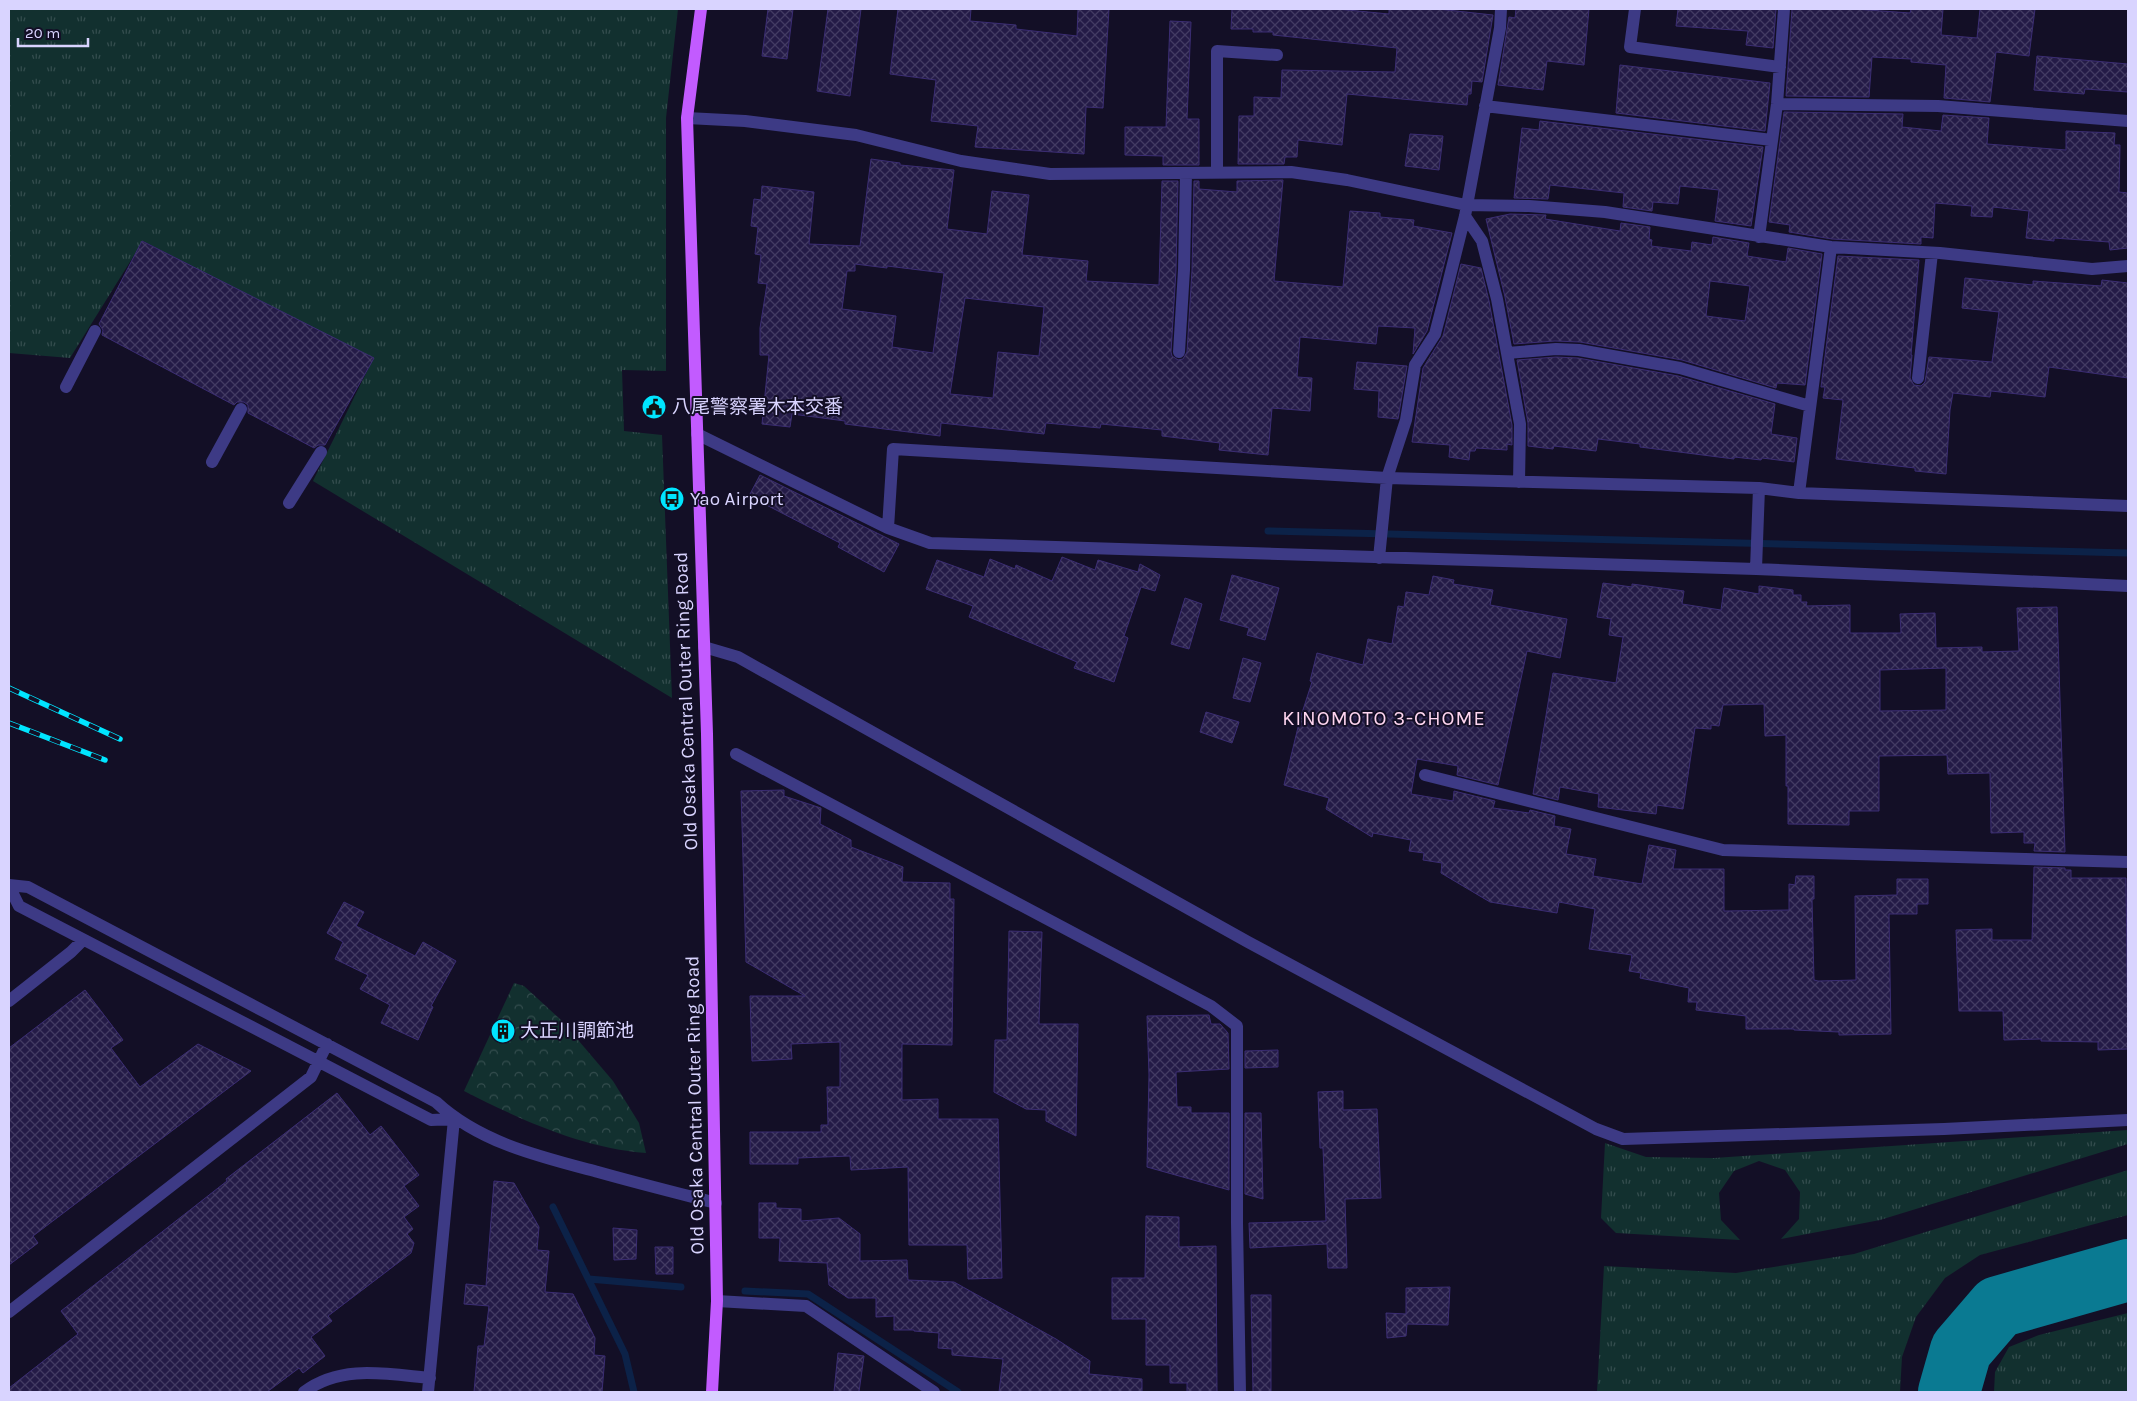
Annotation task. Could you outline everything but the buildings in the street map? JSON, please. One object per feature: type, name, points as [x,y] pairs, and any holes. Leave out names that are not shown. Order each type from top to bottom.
[{"type":"main road","name":"Old Osaka Central Outer Ring Road","points":[[701,9],[687,118],[708,744],[717,1301],[712,1392]]},
{"type":"street","points":[[1379,558],[1387,478],[1406,420],[1415,365],[1435,334],[1466,211],[1500,28],[1501,9]]},
{"type":"street","points":[[1635,9],[1630,48],[1780,67]]},
{"type":"street","points":[[1759,237],[1777,104],[1784,9]]},
{"type":"street","points":[[1217,173],[1217,51],[1277,55]]},
{"type":"street","points":[[1777,104],[1938,106],[2128,122]]},
{"type":"street","points":[[1485,106],[1772,140]]},
{"type":"street","points":[[687,118],[745,121],[856,135],[961,161],[1038,173],[1291,172],[1346,180],[1466,211],[1529,206],[1605,212],[1831,247],[1932,253],[2092,269],[2128,266]]},
{"type":"street","points":[[1180,352],[1186,173]]},
{"type":"street","points":[[1466,211],[1482,241],[1497,299],[1520,424],[1519,482]]},
{"type":"street","points":[[1799,493],[1831,247]]},
{"type":"street","points":[[1918,378],[1932,253]]},
{"type":"street","points":[[66,387],[96,331]]},
{"type":"street","points":[[1507,353],[1556,349],[1606,355],[1680,368],[1810,406]]},
{"type":"street","points":[[212,462],[241,409]]},
{"type":"street","points":[[697,434],[888,528],[930,544],[1756,569],[2128,586]]},
{"type":"street","points":[[888,528],[893,449],[1387,478],[1759,488],[1799,493],[2128,506]]},
{"type":"street","points":[[289,503],[321,452]]},
{"type":"street","points":[[1756,569],[1759,488]]},
{"type":"street","points":[[704,647],[738,657],[1248,942],[1596,1129],[1623,1139],[1944,1129],[2128,1120]]},
{"type":"street","points":[[736,754],[1211,1006],[1237,1026],[1237,1223],[1240,1392]]},
{"type":"street","points":[[1425,775],[1723,850],[2128,862]]},
{"type":"street","points":[[454,1118],[431,1120],[18,906],[9,885],[28,887],[327,1044],[436,1102],[454,1118],[498,1142],[546,1159],[716,1203]]},
{"type":"street","points":[[9,1001],[71,952],[83,940]]},
{"type":"street","points":[[9,1312],[311,1076],[327,1044]]},
{"type":"street","points":[[428,1392],[454,1118]]},
{"type":"street","points":[[717,1301],[806,1306],[934,1392]]},
{"type":"street","points":[[304,1392],[328,1379],[348,1373],[369,1372],[430,1378]]},
{"type":"green space","points":[[9,9],[678,9],[666,118],[666,371],[622,370],[624,431],[662,435],[672,698],[313,481],[373,359],[143,241],[70,358],[9,353]]},
{"type":"green space","points":[[514,983],[524,986],[561,1020],[613,1081],[639,1123],[646,1153],[622,1150],[575,1139],[530,1122],[464,1091]]},
{"type":"green space","points":[[2128,1130],[2128,1144],[1880,1220],[1781,1239],[1799,1219],[1800,1192],[1785,1170],[1759,1161],[1734,1171],[1719,1193],[1721,1220],[1740,1240],[1616,1233],[1601,1218],[1605,1143],[1646,1157],[1714,1158]]},
{"type":"green space","points":[[2128,1170],[2128,1215],[1980,1255],[1945,1278],[1916,1317],[1902,1357],[1900,1392],[1597,1392],[1604,1266],[1736,1273],[1854,1254]]},
{"type":"green space","points":[[2128,1313],[2128,1392],[1994,1392],[1995,1372],[2009,1347],[2039,1335]]},
{"type":"waterway","points":[[1268,531],[2128,553]]},
{"type":"waterway","points":[[553,1207],[625,1354],[634,1392]]},
{"type":"waterway","points":[[589,1279],[681,1287]]},
{"type":"waterway","points":[[745,1291],[808,1294],[958,1392]]},
{"type":"taxiway","points":[[1949,1392],[1961,1350],[1998,1307],[2128,1270]]},
{"type":"railway","points":[[9,688],[120,739]]},
{"type":"railway","points":[[9,723],[105,760]]},
{"type":"place","name":"八尾警察署木本交番","points":[[654,407]]},
{"type":"place","name":"Yao Airport","points":[[672,499]]},
{"type":"place","name":"大正川調節池","points":[[503,1031]]},
{"type":"district","name":"KINOMOTO 3-CHOME","points":[[1384,718]]}]
